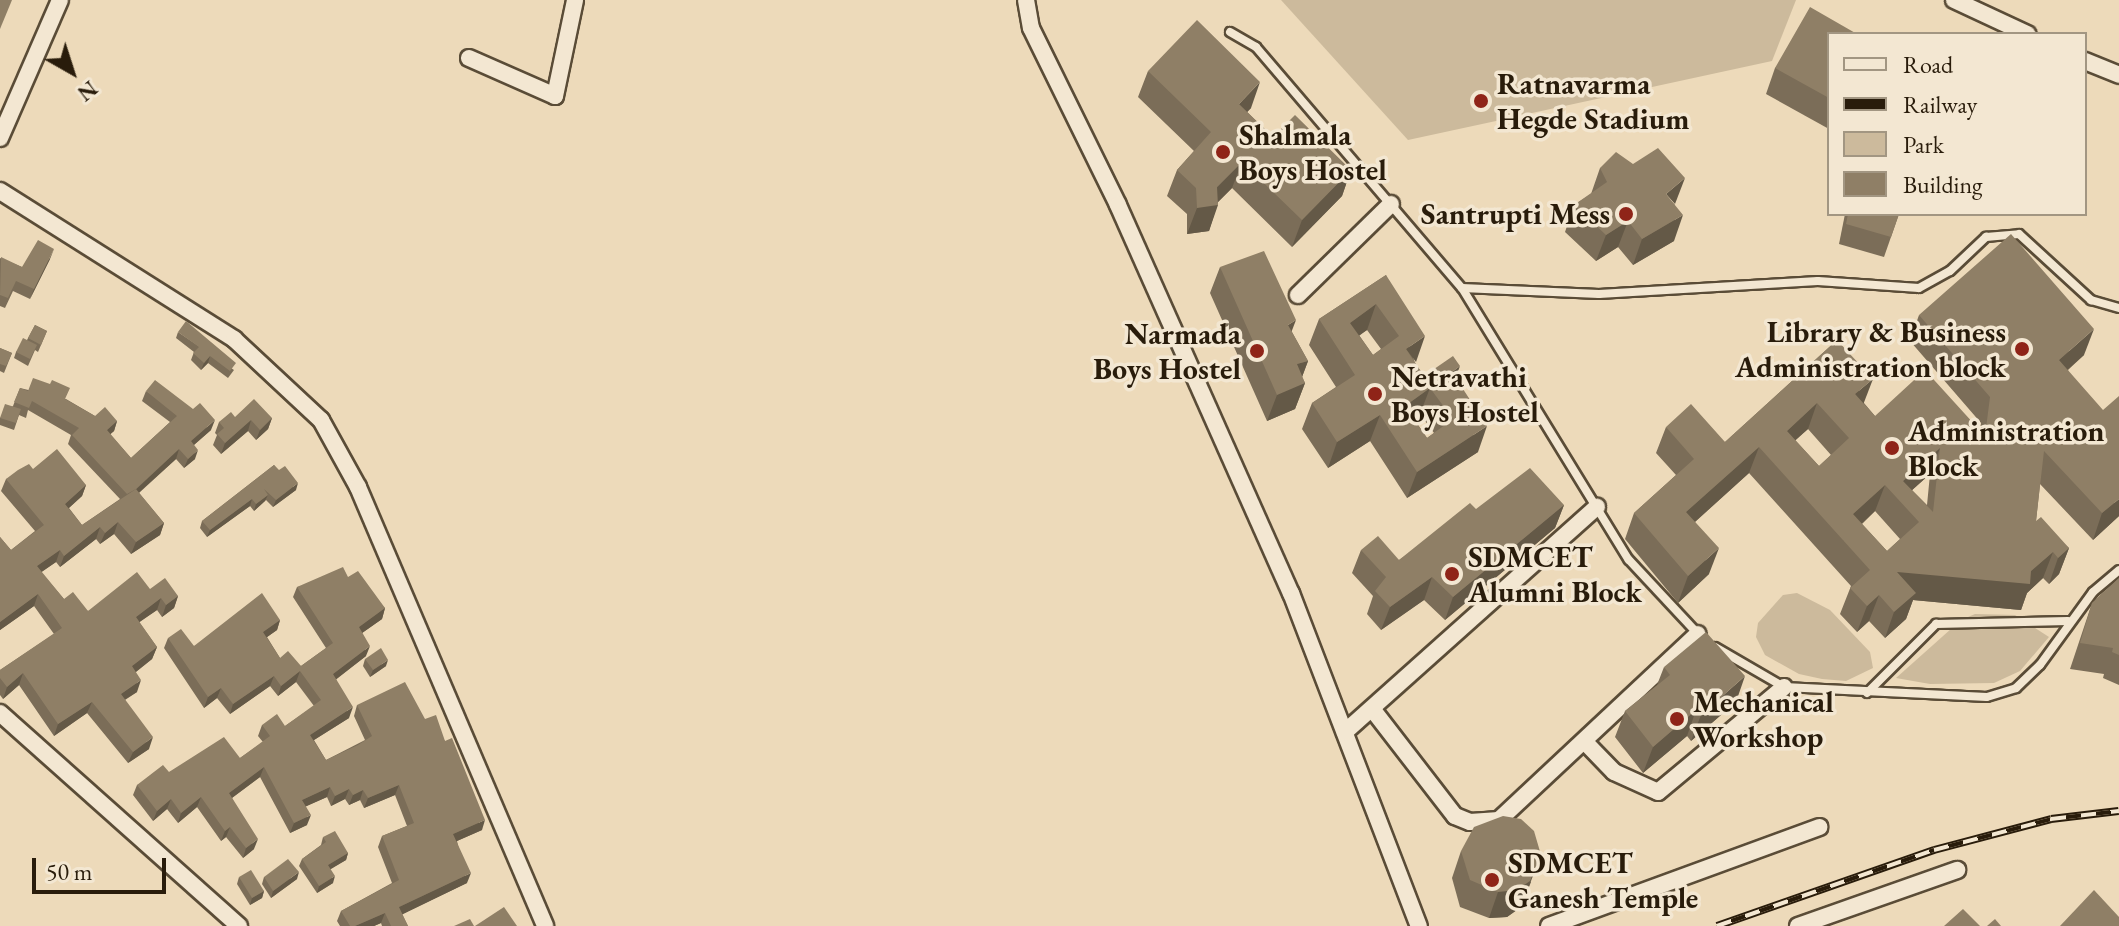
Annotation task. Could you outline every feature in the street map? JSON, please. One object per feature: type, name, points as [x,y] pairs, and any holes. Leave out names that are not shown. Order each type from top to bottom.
[{"type":"street","points":[[0,138],[60,0]]},
{"type":"street","points":[[469,58],[555,96],[575,0]]},
{"type":"street","points":[[1026,0],[1031,28],[1118,205],[1291,593],[1419,926]]},
{"type":"street","points":[[1954,0],[2023,32]]},
{"type":"street","points":[[2087,62],[2119,75]]},
{"type":"street","points":[[0,191],[234,339],[321,420],[358,487],[545,926]]},
{"type":"street","points":[[1298,295],[1391,204]]},
{"type":"street","points":[[1345,732],[1597,507]]},
{"type":"street","points":[[1373,710],[1455,816],[1470,822],[1499,820],[1698,634]]},
{"type":"street","points":[[1584,741],[1614,772],[1640,789],[1658,792],[1784,687]]},
{"type":"street","points":[[0,713],[239,926]]},
{"type":"street","points":[[1549,926],[1819,827]]},
{"type":"street","points":[[1798,926],[1957,870]]},
{"type":"lane","points":[[1230,32],[1256,47],[1462,288],[1629,560],[1698,634],[1784,687],[1987,697],[2016,688],[2040,665],[2068,621],[2119,570]]},
{"type":"lane","points":[[1462,288],[1599,294],[1818,281],[1919,288],[1950,271],[1986,237],[2019,234],[2091,300],[2119,308]]},
{"type":"lane","points":[[1867,693],[1936,624],[2068,621]]},
{"type":"green space","name":"Ratnavarma Hegde Stadium","points":[[1281,0],[1796,0],[1772,61],[1408,140]]},
{"type":"green space","points":[[1797,593],[1830,610],[1870,652],[1873,668],[1846,681],[1822,679],[1799,674],[1765,655],[1756,637],[1758,623],[1783,595]]},
{"type":"green space","points":[[1975,614],[2015,615],[2049,637],[2020,671],[1994,683],[1930,684],[1896,678],[1961,620]]},
{"type":"building","points":[[0,0],[12,0],[0,29]]},
{"type":"building","points":[[1810,7],[1854,32],[1827,32],[1827,97],[1775,68]]},
{"type":"building","points":[[1197,20],[1260,82],[1239,104],[1273,137],[1295,115],[1351,170],[1302,220],[1242,162],[1217,187],[1218,205],[1197,208],[1196,188],[1177,170],[1211,132],[1148,71]]},
{"type":"building","points":[[1658,148],[1685,178],[1666,194],[1683,215],[1642,239],[1628,221],[1606,235],[1574,205],[1607,182],[1600,168],[1616,152],[1633,164]]},
{"type":"building","points":[[1848,216],[1898,216],[1891,237],[1846,224]]},
{"type":"building","name":"Administration Block","points":[[2011,234],[2094,329],[2059,360],[2103,410],[2119,396],[2119,499],[2102,513],[2044,451],[2036,521],[2041,517],[2069,548],[2058,558],[2053,552],[2031,571],[2030,584],[1897,572],[1916,593],[1894,612],[1879,595],[1867,606],[1850,588],[1870,570],[1759,447],[1686,512],[1719,548],[1688,576],[1634,513],[1694,459],[1666,427],[1691,404],[1725,442],[1837,340],[1873,379],[1855,394],[1875,416],[1925,370],[1985,436],[1990,397],[1919,315]],"holes":[[[1817,403],[1849,438],[1819,466],[1787,431]],[[1940,448],[1933,512],[1903,481]],[[1885,485],[1919,522],[1887,551],[1853,514]]]},
{"type":"building","points":[[38,240],[54,249],[34,289],[16,281],[8,298],[0,295],[1,257],[22,267]]},
{"type":"building","points":[[1264,251],[1296,320],[1288,325],[1308,361],[1297,364],[1305,383],[1277,395],[1220,267]]},
{"type":"building","points":[[1386,275],[1425,336],[1406,349],[1424,376],[1453,356],[1460,366],[1452,372],[1487,426],[1417,472],[1380,415],[1337,442],[1312,403],[1355,375],[1319,319]],"holes":[[[1376,304],[1399,336],[1373,355],[1350,323]],[[1430,388],[1453,419],[1427,438],[1405,406]]]},
{"type":"building","points":[[186,321],[236,363],[230,371],[210,356],[204,363],[193,353],[199,347],[178,332]]},
{"type":"building","points":[[35,325],[47,331],[41,345],[28,338]]},
{"type":"building","points":[[23,338],[37,345],[30,359],[16,352]]},
{"type":"building","points":[[0,348],[12,353],[6,366],[0,364]]},
{"type":"building","points":[[33,378],[50,384],[52,380],[70,388],[65,399],[95,416],[105,407],[117,421],[107,430],[131,458],[177,416],[146,391],[155,380],[193,409],[200,403],[215,420],[191,441],[198,450],[188,459],[179,449],[127,494],[72,435],[79,428],[32,401],[29,408],[14,402],[20,388],[28,391]]},
{"type":"building","points":[[254,399],[272,418],[260,430],[251,420],[225,443],[217,434],[224,428],[219,422],[231,412],[235,417]]},
{"type":"building","points":[[5,404],[21,409],[16,423],[0,418]]},
{"type":"building","points":[[57,449],[86,485],[65,504],[82,525],[136,489],[164,523],[136,542],[118,522],[105,533],[100,527],[64,556],[60,550],[37,566],[64,599],[73,592],[88,611],[137,572],[150,589],[165,578],[178,596],[166,605],[161,598],[136,617],[157,647],[132,666],[141,680],[121,694],[153,737],[133,752],[92,702],[58,724],[23,673],[7,687],[0,678],[0,670],[62,628],[38,594],[0,622],[0,537],[11,550],[44,525],[6,479],[29,464],[33,469]]},
{"type":"building","points":[[274,465],[279,470],[285,466],[298,483],[276,500],[264,489],[268,495],[256,504],[252,499],[210,530],[202,521]]},
{"type":"building","points":[[1530,468],[1564,505],[1453,597],[1432,577],[1390,607],[1375,591],[1386,577],[1361,550],[1378,536],[1399,560],[1470,503],[1476,509]]},
{"type":"building","points":[[343,567],[348,577],[358,571],[385,608],[359,627],[370,646],[333,674],[353,707],[310,735],[326,760],[358,745],[372,736],[357,705],[405,682],[425,719],[436,715],[445,741],[452,738],[485,820],[453,834],[471,873],[399,907],[408,926],[391,926],[385,913],[350,926],[341,911],[399,880],[382,836],[414,823],[399,785],[368,798],[363,790],[353,795],[349,789],[335,796],[330,787],[302,800],[311,815],[294,823],[264,767],[229,793],[258,839],[246,848],[230,827],[225,831],[201,797],[181,813],[171,799],[157,811],[137,785],[163,765],[169,772],[224,737],[240,758],[270,736],[262,725],[277,714],[285,726],[321,700],[300,671],[281,686],[274,676],[233,704],[221,688],[208,697],[168,638],[181,629],[194,646],[262,593],[280,620],[263,632],[280,658],[288,651],[301,666],[333,643],[297,587]]},
{"type":"building","points":[[2119,578],[2119,655],[2112,652],[2113,648],[2080,643],[2092,603]]},
{"type":"building","points":[[1706,632],[1745,676],[1701,715],[1696,710],[1653,747],[1625,711],[1670,675],[1664,667]]},
{"type":"building","points":[[381,648],[388,660],[373,670],[365,659]]},
{"type":"building","points":[[1503,816],[1521,819],[1534,831],[1541,855],[1530,881],[1517,890],[1498,892],[1470,880],[1461,851],[1474,827]]},
{"type":"building","points":[[335,831],[348,853],[328,865],[335,876],[319,886],[302,859],[326,842],[323,837]]},
{"type":"building","points":[[288,859],[299,872],[273,891],[264,877]]},
{"type":"building","points":[[251,870],[264,891],[252,898],[239,877]]},
{"type":"building","points":[[2094,890],[2119,917],[2119,926],[2060,926]]},
{"type":"building","points":[[504,907],[517,926],[475,926]]},
{"type":"building","points":[[1963,909],[1980,926],[1944,926]]},
{"type":"building","points":[[470,919],[474,926],[454,926]]},
{"type":"building","points":[[1995,919],[2001,926],[1987,926]]},
{"type":"railway","points":[[1717,926],[1934,850],[2051,819],[2119,811]]},
{"type":"place","name":"Ratnavarma Hegde Stadium","points":[[1481,101]]},
{"type":"place","name":"Shalmala Boys Hostel","points":[[1223,152]]},
{"type":"place","name":"Santrupti Mess","points":[[1626,214]]},
{"type":"place","name":"Library & Business Administration block","points":[[2022,349]]},
{"type":"place","name":"Narmada Boys Hostel","points":[[1257,351]]},
{"type":"place","name":"Netravathi Boys Hostel","points":[[1375,394]]},
{"type":"place","name":"Administration Block","points":[[1892,448]]},
{"type":"place","name":"SDMCET Alumni Block","points":[[1452,574]]},
{"type":"place","name":"Mechanical Workshop","points":[[1677,719]]},
{"type":"place","name":"SDMCET Ganesh Temple","points":[[1492,880]]}]
